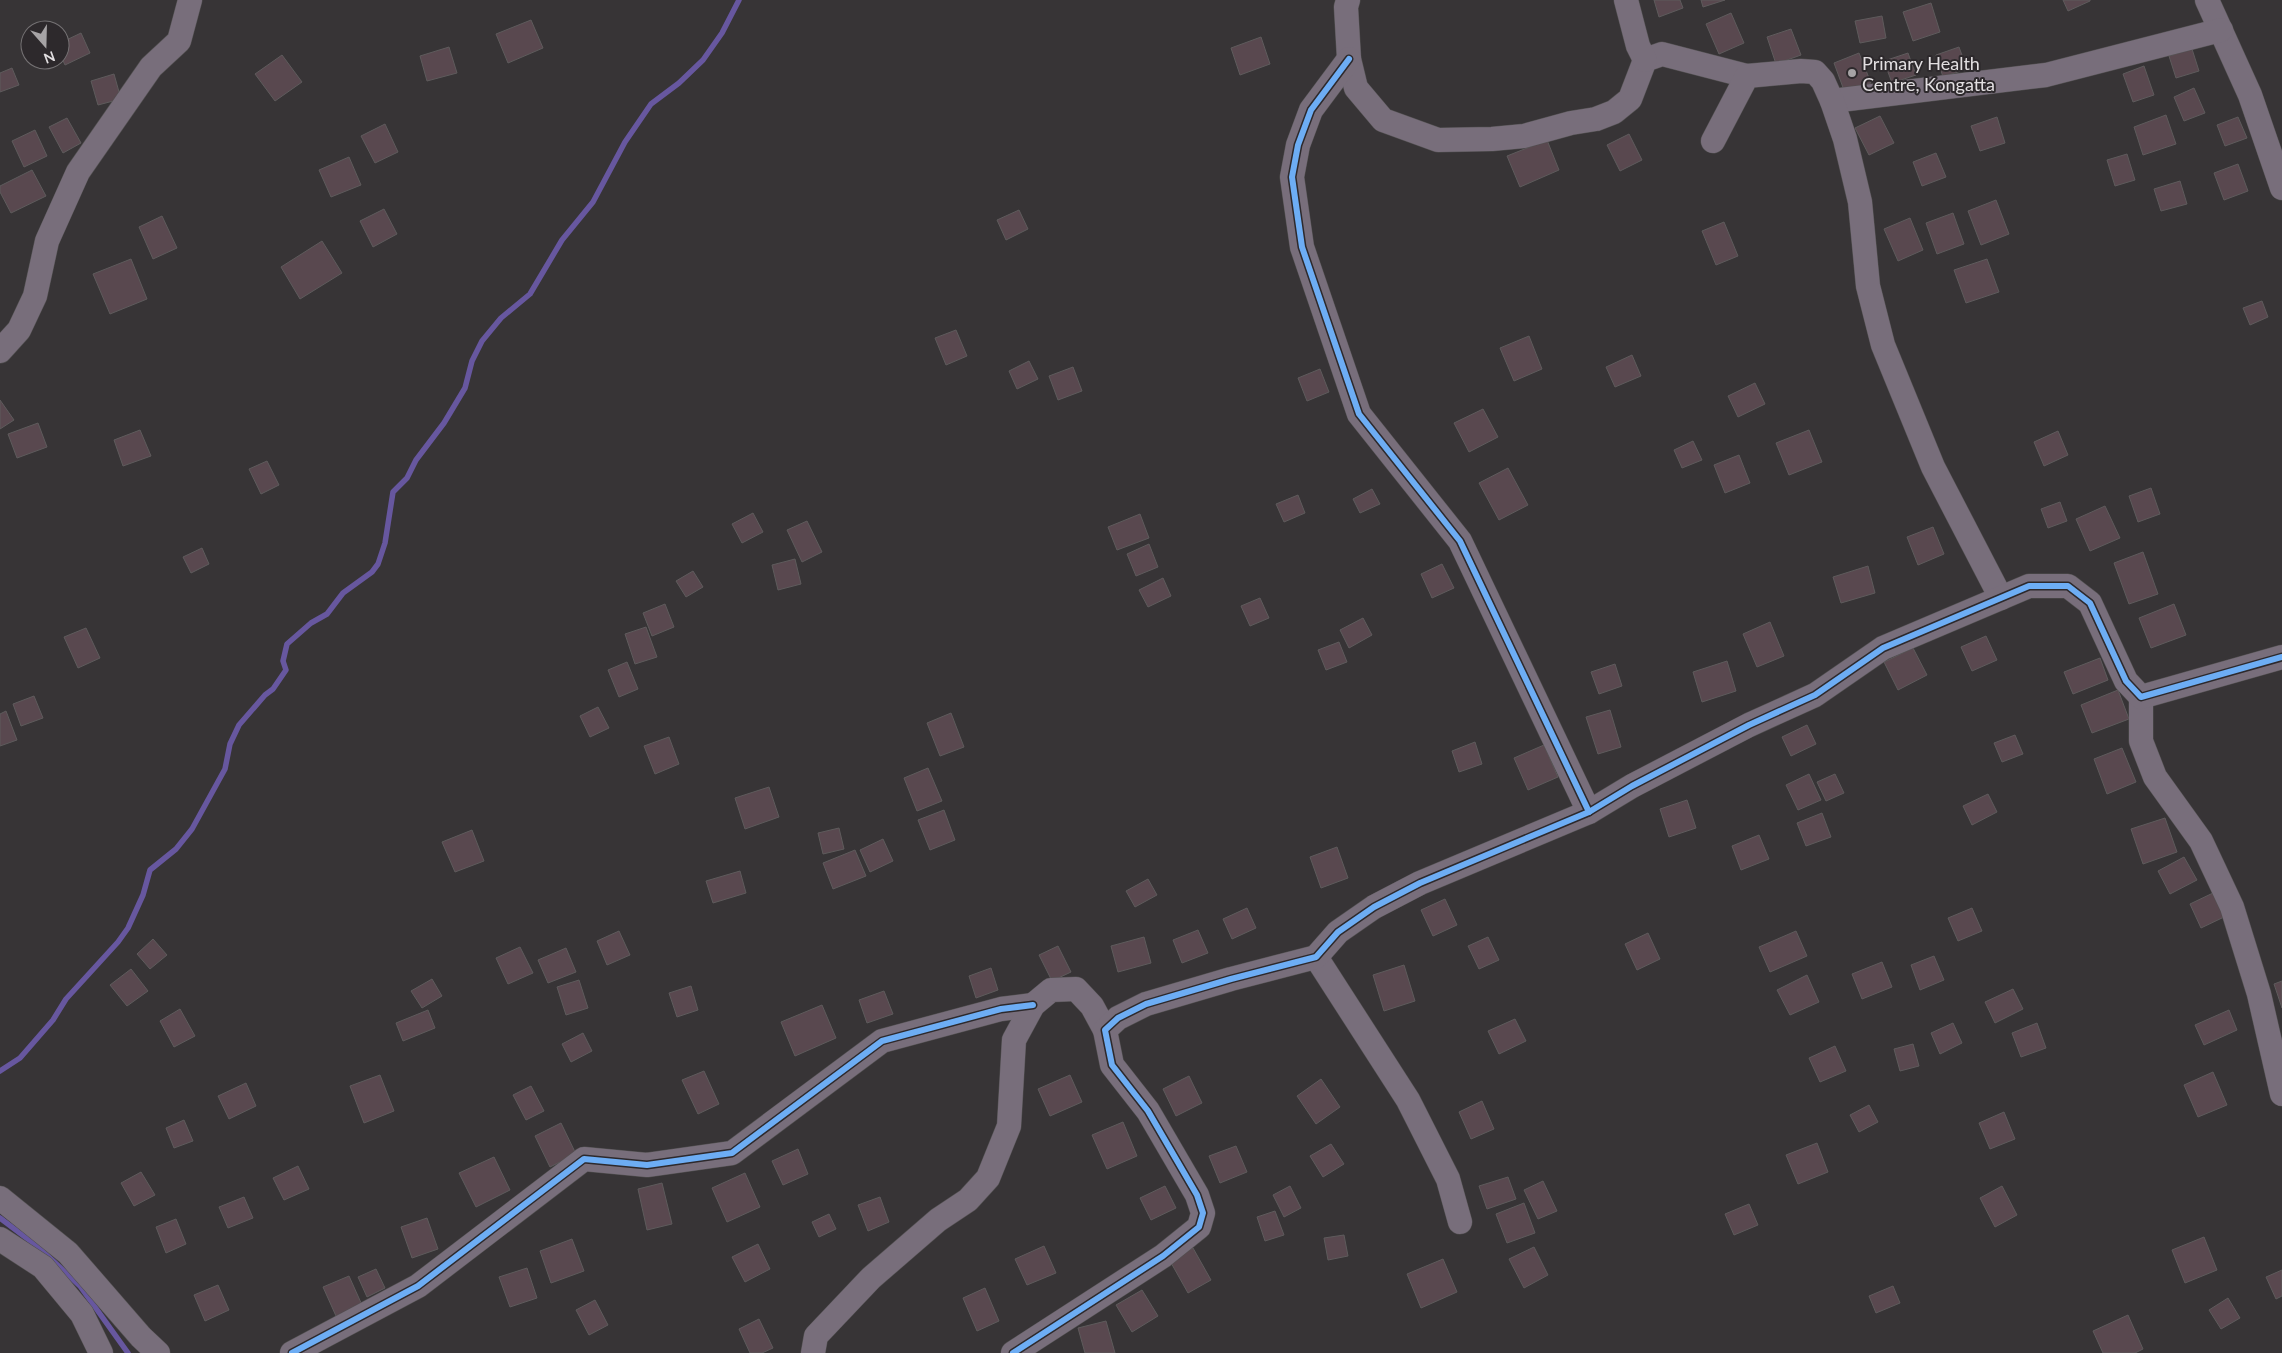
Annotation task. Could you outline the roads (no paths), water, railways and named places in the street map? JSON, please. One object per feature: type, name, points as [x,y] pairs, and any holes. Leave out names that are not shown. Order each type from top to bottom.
[{"type":"street","points":[[0,351],[19,330],[35,296],[47,241],[78,172],[151,68],[179,41],[190,0]]},
{"type":"street","points":[[1348,0],[1346,7],[1349,59],[1356,88],[1383,120],[1438,140],[1492,139],[1524,136],[1572,123],[1596,119],[1614,112],[1630,99],[1645,60],[1638,46],[1626,0]]},
{"type":"street","points":[[2207,0],[2250,95],[2282,188]]},
{"type":"street","points":[[1832,100],[2046,75],[2221,30]]},
{"type":"street","points":[[1645,60],[1662,54],[1747,76],[1801,71],[1816,72],[1823,81],[1832,100],[1845,139],[1860,202],[1868,286],[1883,345],[1933,467],[2001,598]]},
{"type":"street","points":[[1349,59],[1311,110],[1298,145],[1292,176],[1302,247],[1360,414],[1460,541],[1590,812]]},
{"type":"street","points":[[1713,142],[1747,76]]},
{"type":"street","points":[[1105,1030],[1118,1018],[1146,1004],[1316,957],[1338,932],[1374,907],[1412,887],[1590,812],[1632,786],[1749,725],[1815,695],[1883,648],[2029,586],[2068,586],[2090,602],[2126,680],[2141,696],[2141,741],[2154,777],[2201,841],[2232,907],[2259,994],[2282,1094]]},
{"type":"street","points":[[2141,696],[2282,657]]},
{"type":"street","points":[[1316,957],[1408,1100],[1448,1178],[1460,1222]]},
{"type":"street","points":[[813,1353],[816,1336],[871,1278],[938,1220],[968,1200],[988,1178],[1010,1126],[1014,1040],[1033,1005],[1051,990],[1076,989],[1092,1006],[1105,1030],[1112,1065],[1148,1111],[1198,1195],[1203,1213],[1199,1227],[1163,1256],[1023,1351]]},
{"type":"street","points":[[292,1353],[418,1286],[584,1159],[647,1165],[732,1153],[882,1041],[1001,1009],[1033,1005]]},
{"type":"street","points":[[0,1198],[68,1253],[158,1353]]},
{"type":"street","points":[[0,1239],[42,1267],[82,1314],[101,1353]]},
{"type":"waterway","points":[[0,1071],[20,1058],[53,1020],[66,999],[118,942],[128,928],[143,895],[150,870],[176,849],[192,829],[225,769],[230,744],[239,725],[265,695],[273,689],[286,670],[283,661],[287,644],[311,623],[327,614],[343,593],[372,572],[378,564],[385,543],[393,492],[407,478],[416,460],[444,423],[465,388],[472,361],[482,341],[501,318],[530,294],[562,240],[593,202],[625,142],[651,104],[679,83],[703,60],[722,33],[739,0]]},
{"type":"waterway","points":[[0,1218],[37,1246],[80,1286],[128,1353]]},
{"type":"place","name":"Primary Health Centre, Kongatta","points":[[1852,73]]}]
